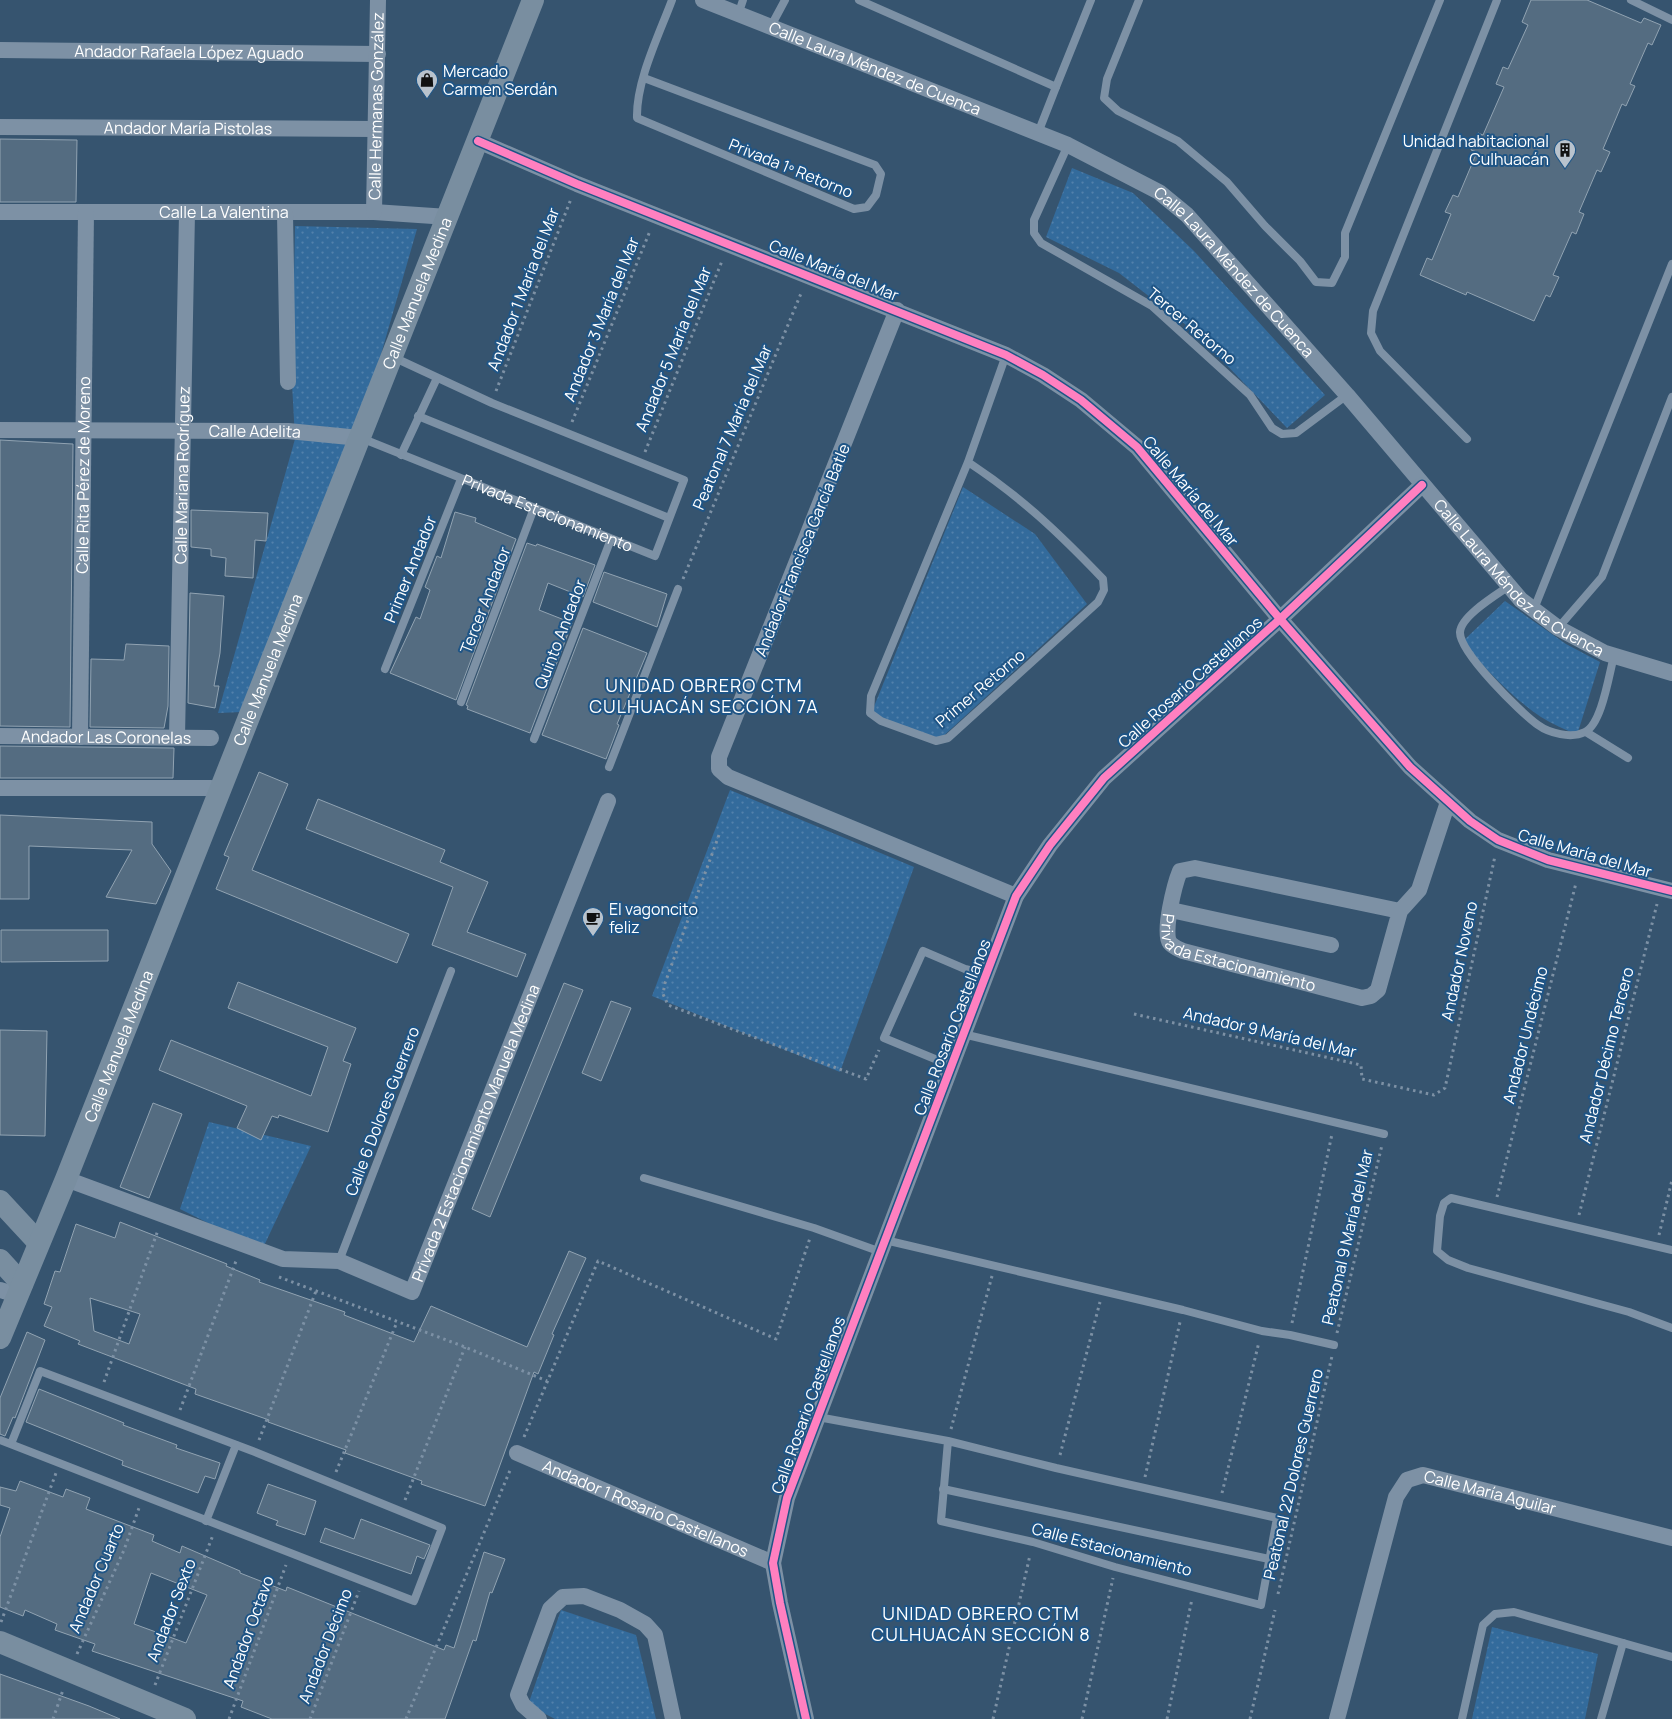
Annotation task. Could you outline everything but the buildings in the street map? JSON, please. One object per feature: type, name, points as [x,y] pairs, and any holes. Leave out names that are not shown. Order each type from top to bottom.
[{"type":"street","name":"Calle Hermanas González","points":[[374,212],[378,0]]},
{"type":"street","name":"Calle Manuela Medina","points":[[0,1338],[13,1290],[38,1242],[66,1179],[533,0]]},
{"type":"street","name":"Calle Laura Méndez de Cuenca","points":[[703,0],[741,8],[770,28],[1068,145],[1159,192],[1187,215],[1347,395],[1521,600],[1558,628],[1614,656],[1672,673]]},
{"type":"street","name":"Andador Rafaela López Aguado","points":[[0,50],[378,54]]},
{"type":"street","name":"Andador María Pistolas","points":[[0,127],[375,129]]},
{"type":"street","name":"Calle María del Mar","points":[[478,141],[577,184],[1006,355],[1043,375],[1081,400],[1137,447],[1280,619],[1410,767],[1448,802],[1498,840],[1548,860],[1666,890]]},
{"type":"street","name":"Calle La Valentina","points":[[0,212],[285,214],[374,212],[448,217]]},
{"type":"street","name":"Calle Rita Pérez de Moreno","points":[[80,737],[86,212]]},
{"type":"street","name":"Calle Mariana Rodríguez","points":[[177,737],[187,213]]},
{"type":"street","points":[[285,214],[288,382]]},
{"type":"street","name":"Andador Francisca García Batle","points":[[897,310],[719,757],[719,769],[728,777],[1016,896]]},
{"type":"street","name":"Calle Adelita","points":[[0,430],[288,431],[360,438]]},
{"type":"street","name":"Calle Rosario Castellanos","points":[[806,1719],[773,1563],[787,1498],[1016,896],[1050,845],[1104,778],[1280,619],[1422,485]]},
{"type":"street","name":"Andador Las Coronelas","points":[[0,736],[211,738]]},
{"type":"street","points":[[0,788],[211,788]]},
{"type":"street","name":"Privada 2 Estacionamiento Manuela Medina","points":[[66,1179],[283,1258],[339,1261],[412,1292],[608,801]]},
{"type":"street","name":"Privada Estacionamiento","points":[[1400,911],[1195,868],[1180,871],[1176,880],[1166,935],[1170,944],[1183,951],[1362,998],[1371,996],[1378,990],[1400,911],[1419,890],[1448,802]]},
{"type":"street","points":[[1171,910],[1331,946]]},
{"type":"street","points":[[0,1201],[38,1242]]},
{"type":"street","points":[[0,1260],[13,1290]]},
{"type":"street","name":"Andador 1 Rosario Castellanos","points":[[517,1453],[773,1563]]},
{"type":"street","name":"Calle María Aguilar","points":[[1337,1719],[1396,1497],[1407,1480],[1423,1475],[1672,1538]]},
{"type":"street","points":[[540,1719],[523,1705],[518,1695],[550,1609],[563,1597],[584,1596],[645,1624],[655,1636],[673,1719]]},
{"type":"street","points":[[0,1642],[185,1719]]},
{"type":"lane","name":"Privada 1º Retorno","points":[[644,78],[875,165],[882,174],[876,195],[867,207],[854,209],[637,118],[637,104],[644,78],[672,0]]},
{"type":"lane","points":[[770,28],[785,0]]},
{"type":"lane","points":[[859,0],[1056,87]]},
{"type":"lane","points":[[1038,133],[1091,0]]},
{"type":"lane","points":[[1139,0],[1107,79],[1104,98],[1118,111],[1178,142],[1228,182],[1264,226],[1300,261],[1316,282],[1332,283],[1345,257],[1345,233],[1440,0]]},
{"type":"lane","points":[[1467,439],[1380,351],[1371,333],[1373,311],[1497,0]]},
{"type":"lane","points":[[1631,0],[1672,20]]},
{"type":"lane","name":"Tercer Retorno","points":[[1068,145],[1034,220],[1034,233],[1041,243],[1152,306],[1250,395],[1272,428],[1282,434],[1296,434],[1347,395]]},
{"type":"lane","points":[[1534,609],[1672,264]]},
{"type":"lane","name":"Primer Retorno","points":[[968,462],[1006,487],[1052,526],[1103,578],[1104,590],[1098,602],[948,738],[936,741],[881,721],[870,713],[871,696],[968,462],[1006,355]]},
{"type":"lane","name":"Privada Estacionamiento","points":[[360,438],[654,556],[684,480],[492,403],[393,357]]},
{"type":"lane","points":[[401,456],[437,378]]},
{"type":"lane","points":[[1558,628],[1602,577],[1672,397]]},
{"type":"lane","points":[[418,416],[669,518]]},
{"type":"lane","name":"Primer Andador","points":[[385,669],[461,479]]},
{"type":"lane","name":"Tercer Andador","points":[[461,702],[534,508]]},
{"type":"lane","name":"Quinto Andador","points":[[534,738],[611,539]]},
{"type":"lane","points":[[1509,586],[1465,619],[1460,632],[1464,644],[1489,680],[1538,726],[1568,736],[1586,732],[1597,720],[1614,656]]},
{"type":"lane","points":[[609,767],[678,589]]},
{"type":"lane","points":[[1586,732],[1628,758]]},
{"type":"lane","points":[[952,1066],[884,1038],[923,951],[965,969],[986,974]]},
{"type":"lane","name":"Calle 6 Dolores Guerrero","points":[[339,1261],[451,971]]},
{"type":"lane","points":[[963,1034],[1384,1134]]},
{"type":"lane","points":[[644,1178],[814,1228],[883,1246],[995,1266],[1183,1310],[1262,1331],[1334,1345]]},
{"type":"lane","points":[[1672,1250],[1451,1198],[1444,1203],[1440,1216],[1437,1251],[1448,1260],[1468,1268],[1629,1312],[1672,1328]]},
{"type":"lane","points":[[0,1440],[414,1601],[442,1528],[254,1452],[175,1424],[40,1371],[11,1444]]},
{"type":"lane","name":"Calle Estacionamiento","points":[[818,1417],[948,1441],[1218,1506],[1277,1518],[1261,1605],[1195,1586],[1115,1568],[1033,1542],[941,1520],[948,1441]]},
{"type":"lane","points":[[206,1521],[236,1445]]},
{"type":"lane","name":"Calle Estacionamiento","points":[[943,1489],[1269,1558]]},
{"type":"lane","points":[[1462,1719],[1483,1625],[1495,1614],[1514,1612],[1672,1657]]},
{"type":"lane","points":[[1601,1719],[1623,1643]]},
{"type":"path","points":[[719,835],[665,982],[663,994],[668,1005],[866,1079],[884,1038]]},
{"type":"path","points":[[1290,1335],[1334,1123]]},
{"type":"path","points":[[1656,1246],[1672,1180]]},
{"type":"path","points":[[598,1261],[776,1339],[814,1228]]},
{"type":"path","points":[[100,1394],[158,1229],[167,1233]]},
{"type":"path","points":[[228,1257],[245,1264]]},
{"type":"path","points":[[175,1424],[236,1261]]},
{"type":"path","points":[[948,1441],[995,1266]]},
{"type":"path","points":[[272,1274],[465,1347],[547,1381]]},
{"type":"path","points":[[254,1452],[316,1291]]},
{"type":"path","points":[[1056,1468],[1102,1292]]},
{"type":"path","points":[[1142,1488],[1183,1310]]},
{"type":"path","points":[[331,1484],[396,1322]]},
{"type":"path","points":[[1218,1506],[1262,1331]]},
{"type":"path","points":[[400,1511],[465,1347]]},
{"type":"path","points":[[0,1628],[5,1609],[61,1464]]},
{"type":"path","points":[[993,1719],[1033,1542]]},
{"type":"path","points":[[1082,1719],[1115,1568]]},
{"type":"path","points":[[1167,1719],[1195,1586]]},
{"type":"path","points":[[1250,1719],[1275,1608]]},
{"type":"path","points":[[406,1719],[444,1627]]},
{"type":"shaded area","points":[[1072,168],[1133,193],[1194,251],[1325,395],[1287,428],[1195,332],[1119,273],[1046,237]]},
{"type":"shaded area","points":[[295,226],[417,229],[367,403],[242,712],[218,713],[295,439],[292,383]]},
{"type":"shaded area","points":[[963,487],[1035,534],[1087,604],[939,740],[871,714]]},
{"type":"shaded area","points":[[1505,601],[1566,644],[1600,662],[1577,735],[1545,720],[1519,701],[1462,642]]},
{"type":"shaded area","points":[[730,790],[914,867],[840,1072],[652,996]]},
{"type":"shaded area","points":[[209,1122],[311,1146],[262,1250],[180,1209]]},
{"type":"shaded area","points":[[561,1610],[636,1635],[656,1719],[555,1719],[528,1705]]},
{"type":"shaded area","points":[[1492,1627],[1598,1654],[1585,1719],[1472,1719]]},
{"type":"cycle path","points":[[478,141],[577,184],[1006,355],[1043,375],[1081,400],[1137,447],[1280,619],[1410,767],[1470,821],[1498,840],[1548,860],[1672,891]]},
{"type":"cycle path","points":[[806,1719],[773,1563],[787,1498],[1016,896],[1050,845],[1104,778],[1280,619],[1422,485]]},
{"type":"place","name":"Mercado Carmen Serdán","points":[[427,99]]},
{"type":"place","name":"Unidad habitacional Culhuacán","points":[[1565,169]]},
{"type":"place","name":"El vagoncito feliz","points":[[593,937]]},
{"type":"district","name":"UNIDAD OBRERO CTM CULHUACÁN SECCIÓN 7A","points":[[704,696]]},
{"type":"district","name":"UNIDAD OBRERO CTM CULHUACÁN SECCIÓN 8","points":[[981,1624]]}]
